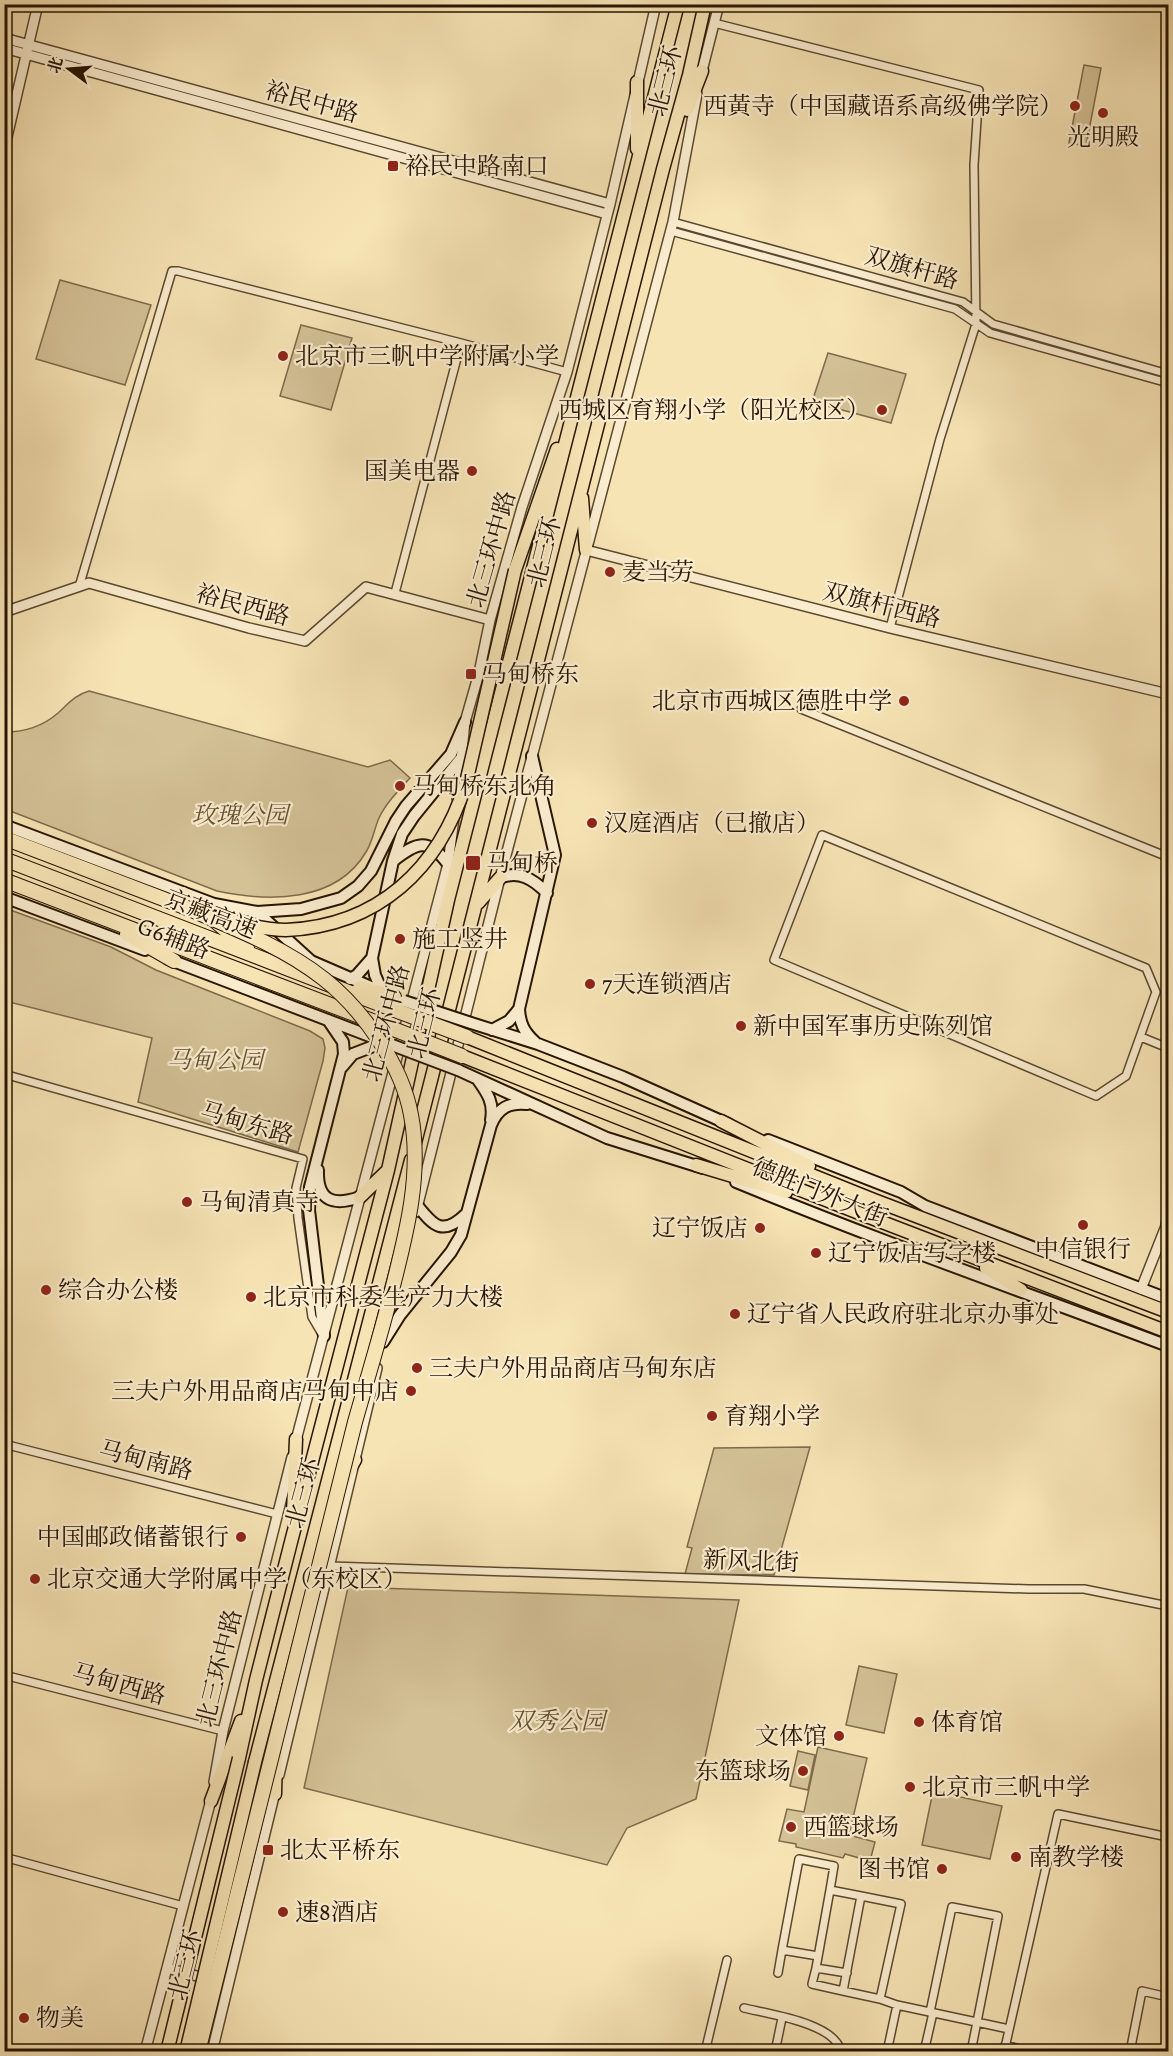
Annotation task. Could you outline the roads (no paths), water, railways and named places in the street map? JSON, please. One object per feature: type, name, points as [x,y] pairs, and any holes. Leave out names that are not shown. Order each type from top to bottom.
[{"type":"highway","name":"北三环","points":[[168,2052],[256,1680],[388,1170],[448,900],[678,4]]},
{"type":"highway","name":"北三环","points":[[186,2052],[255,1762],[409,1170],[663,169],[689,75],[705,4]]},
{"type":"highway","points":[[663,169],[702,71]]},
{"type":"highway","points":[[636,171],[637,82]]},
{"type":"highway","points":[[4,838],[183,900],[249,926],[284,930],[333,922],[367,911],[406,882],[426,861],[444,835],[459,805],[515,570],[581,381]]},
{"type":"highway","points":[[582,488],[586,550]]},
{"type":"highway","name":"京藏高速","points":[[4,859],[280,965],[395,1001]]},
{"type":"highway","points":[[448,864],[448,900]]},
{"type":"highway","points":[[476,906],[500,878]]},
{"type":"highway","name":"京藏高速","points":[[4,880],[462,1056]]},
{"type":"highway","points":[[183,900],[255,955]]},
{"type":"highway","points":[[183,900],[284,953],[323,978],[349,1001],[374,1035],[404,1087],[411,1115],[415,1153],[411,1207],[402,1250],[381,1334],[355,1422],[198,2052]]},
{"type":"highway","points":[[89,912],[174,961]]},
{"type":"highway","points":[[395,1001],[469,1030]]},
{"type":"highway","name":"德胜门外大街","points":[[469,1030],[874,1200],[1168,1312]]},
{"type":"highway","name":"德胜门外大街","points":[[462,1056],[1168,1332]]},
{"type":"highway","points":[[721,1121],[874,1200]]},
{"type":"highway","points":[[696,1165],[869,1217]]},
{"type":"highway","points":[[360,1197],[388,1170]]},
{"type":"highway","points":[[409,1170],[417,1205]]},
{"type":"highway","points":[[965,1254],[1021,1290]]},
{"type":"highway","points":[[292,1538],[296,1439]]},
{"type":"highway","points":[[316,1525],[355,1460]]},
{"type":"highway","points":[[275,1794],[278,1673]]},
{"type":"highway","points":[[211,1801],[256,1680]]},
{"type":"main road","name":"G6辅路","points":[[4,825],[183,900],[257,912],[279,912],[320,905],[341,898],[358,886],[371,871],[401,813],[451,754],[465,722]]},
{"type":"main road","points":[[532,756],[555,855],[519,1009],[524,1032],[538,1044]]},
{"type":"main road","points":[[395,1001],[375,975],[372,958],[393,861],[402,834],[462,757]]},
{"type":"main road","points":[[393,861],[410,847],[422,845],[440,853],[448,864]]},
{"type":"main road","points":[[500,878],[508,875],[528,878],[547,893]]},
{"type":"main road","name":"G6辅路","points":[[4,897],[388,1043]]},
{"type":"main road","points":[[257,912],[311,961],[395,1001]]},
{"type":"main road","points":[[350,978],[357,975],[372,958]]},
{"type":"main road","points":[[492,1030],[509,1021],[519,1009]]},
{"type":"main road","points":[[324,1336],[309,1210],[310,1186],[342,1067],[343,1042],[328,1020]]},
{"type":"main road","name":"德胜门外大街","points":[[469,1030],[492,1030],[538,1044],[623,1077],[721,1121],[901,1192],[925,1206],[1168,1299]]},
{"type":"main road","points":[[342,1067],[353,1054],[388,1043]]},
{"type":"main road","name":"德胜门外大街","points":[[388,1043],[458,1070],[607,1138],[696,1165],[933,1259],[1168,1346]]},
{"type":"main road","points":[[476,1078],[490,1097],[493,1108],[491,1125]]},
{"type":"main road","points":[[383,1342],[400,1315],[451,1252],[461,1235],[495,1114],[510,1104],[533,1104]]},
{"type":"main road","points":[[320,1150],[318,1182],[322,1193],[330,1200],[339,1202],[360,1197]]},
{"type":"main road","points":[[417,1205],[436,1226],[445,1228],[455,1224],[466,1214]]},
{"type":"street","points":[[4,150],[38,4]]},
{"type":"street","name":"北三环中路","points":[[145,2050],[211,1801],[223,1731],[296,1439],[448,864],[465,722],[477,681],[490,620],[522,507],[567,372],[656,4]]},
{"type":"street","points":[[212,2052],[417,1205],[500,878],[672,226],[702,71],[719,4]]},
{"type":"street","points":[[714,23],[979,90],[974,165],[976,324],[940,439],[890,628]]},
{"type":"street","name":"裕民中路","points":[[4,38],[27,49],[608,209]]},
{"type":"street","name":"裕民中路","points":[[4,48],[27,49]]},
{"type":"street","points":[[672,226],[955,309],[990,333],[1168,383]]},
{"type":"street","name":"双旗杆路","points":[[672,226],[963,302],[993,324],[1168,374]]},
{"type":"street","points":[[79,587],[172,271],[189,273],[567,372]]},
{"type":"street","points":[[395,593],[461,343]]},
{"type":"street","name":"双旗杆西路","points":[[586,550],[890,628],[1168,694]]},
{"type":"street","name":"裕民西路","points":[[4,612],[89,583],[249,628],[305,641],[366,586],[490,620]]},
{"type":"street","points":[[801,709],[1168,857]]},
{"type":"street","points":[[822,835],[1146,968],[1155,992],[1141,1037],[1126,1076],[1096,1096],[774,960],[822,835]]},
{"type":"street","points":[[1141,1037],[1168,1048]]},
{"type":"street","name":"马甸东路","points":[[4,1074],[303,1159],[296,1188],[298,1218],[312,1317],[324,1336]]},
{"type":"street","points":[[1141,1289],[1166,1226],[1168,1214]]},
{"type":"street","name":"马甸南路","points":[[4,1444],[278,1514]]},
{"type":"street","name":"新风北街","points":[[330,1566],[1084,1589],[1168,1606]]},
{"type":"street","name":"马甸西路","points":[[4,1675],[223,1731]]},
{"type":"street","points":[[1031,2052],[1004,2048],[1058,1814],[1168,1837]]},
{"type":"street","points":[[4,1857],[183,1906]]},
{"type":"street","points":[[778,1973],[798,1859],[834,1866],[812,1984],[1009,2029]]},
{"type":"street","points":[[830,1890],[901,1904],[880,1999]]},
{"type":"street","points":[[843,1991],[861,1896]]},
{"type":"street","points":[[924,2052],[952,1907],[998,1916],[971,2052]]},
{"type":"street","points":[[782,1950],[818,1956]]},
{"type":"street","points":[[705,2052],[727,1960]]},
{"type":"street","points":[[167,1968],[228,1985]]},
{"type":"street","points":[[816,1968],[846,1973]]},
{"type":"street","points":[[1130,2052],[1142,1992],[1168,1997]]},
{"type":"street","points":[[887,2052],[897,2005]]},
{"type":"street","points":[[744,2008],[826,2032],[840,2045],[841,2052]]},
{"type":"street","points":[[775,2052],[782,2018]]},
{"type":"street","points":[[145,2050],[159,2052]]},
{"type":"place","name":"西黃寺（中国藏语系高级佛学院）","points":[[1075,106]]},
{"type":"place","name":"光明殿","points":[[1103,113]]},
{"type":"place","name":"裕民中路南口","points":[[393,166]]},
{"type":"place","name":"北京市三帆中学附属小学","points":[[283,356]]},
{"type":"place","name":"西城区育翔小学（阳光校区）","points":[[882,410]]},
{"type":"place","name":"国美电器","points":[[472,471]]},
{"type":"place","name":"麦当劳","points":[[610,572]]},
{"type":"place","name":"马甸桥东","points":[[471,674]]},
{"type":"place","name":"北京市西城区德胜中学","points":[[904,701]]},
{"type":"place","name":"马甸桥东北角","points":[[400,786]]},
{"type":"place","name":"汉庭酒店（已撤店）","points":[[592,823]]},
{"type":"place","name":"马甸桥","points":[[473,863]]},
{"type":"place","name":"施工竖井","points":[[400,939]]},
{"type":"place","name":"7天连锁酒店","points":[[590,984]]},
{"type":"place","name":"新中国军事历史陈列馆","points":[[741,1026]]},
{"type":"place","name":"马甸清真寺","points":[[187,1202]]},
{"type":"place","name":"中信银行","points":[[1083,1225]]},
{"type":"place","name":"辽宁饭店","points":[[760,1228]]},
{"type":"place","name":"辽宁饭店写字楼","points":[[816,1253]]},
{"type":"place","name":"综合办公楼","points":[[46,1290]]},
{"type":"place","name":"北京市科委生产力大楼","points":[[251,1297]]},
{"type":"place","name":"辽宁省人民政府驻北京办事处","points":[[735,1314]]},
{"type":"place","name":"三夫户外用品商店马甸东店","points":[[417,1368]]},
{"type":"place","name":"三夫户外用品商店马甸中店","points":[[411,1391]]},
{"type":"place","name":"育翔小学","points":[[712,1416]]},
{"type":"place","name":"中国邮政储蓄银行","points":[[241,1537]]},
{"type":"place","name":"北京交通大学附属中学（东校区）","points":[[35,1579]]},
{"type":"place","name":"体育馆","points":[[919,1722]]},
{"type":"place","name":"文体馆","points":[[839,1736]]},
{"type":"place","name":"东篮球场","points":[[803,1771]]},
{"type":"place","name":"北京市三帆中学","points":[[910,1787]]},
{"type":"place","name":"西篮球场","points":[[791,1827]]},
{"type":"place","name":"北太平桥东","points":[[268,1850]]},
{"type":"place","name":"南教学楼","points":[[1016,1857]]},
{"type":"place","name":"图书馆","points":[[942,1869]]},
{"type":"place","name":"速8酒店","points":[[283,1912]]},
{"type":"place","name":"物美","points":[[24,2018]]},
{"type":"park label","name":"玫瑰公园","points":[[240,815]]},
{"type":"park label","name":"马甸公园","points":[[215,1060]]},
{"type":"park label","name":"双秀公园","points":[[557,1721]]}]
